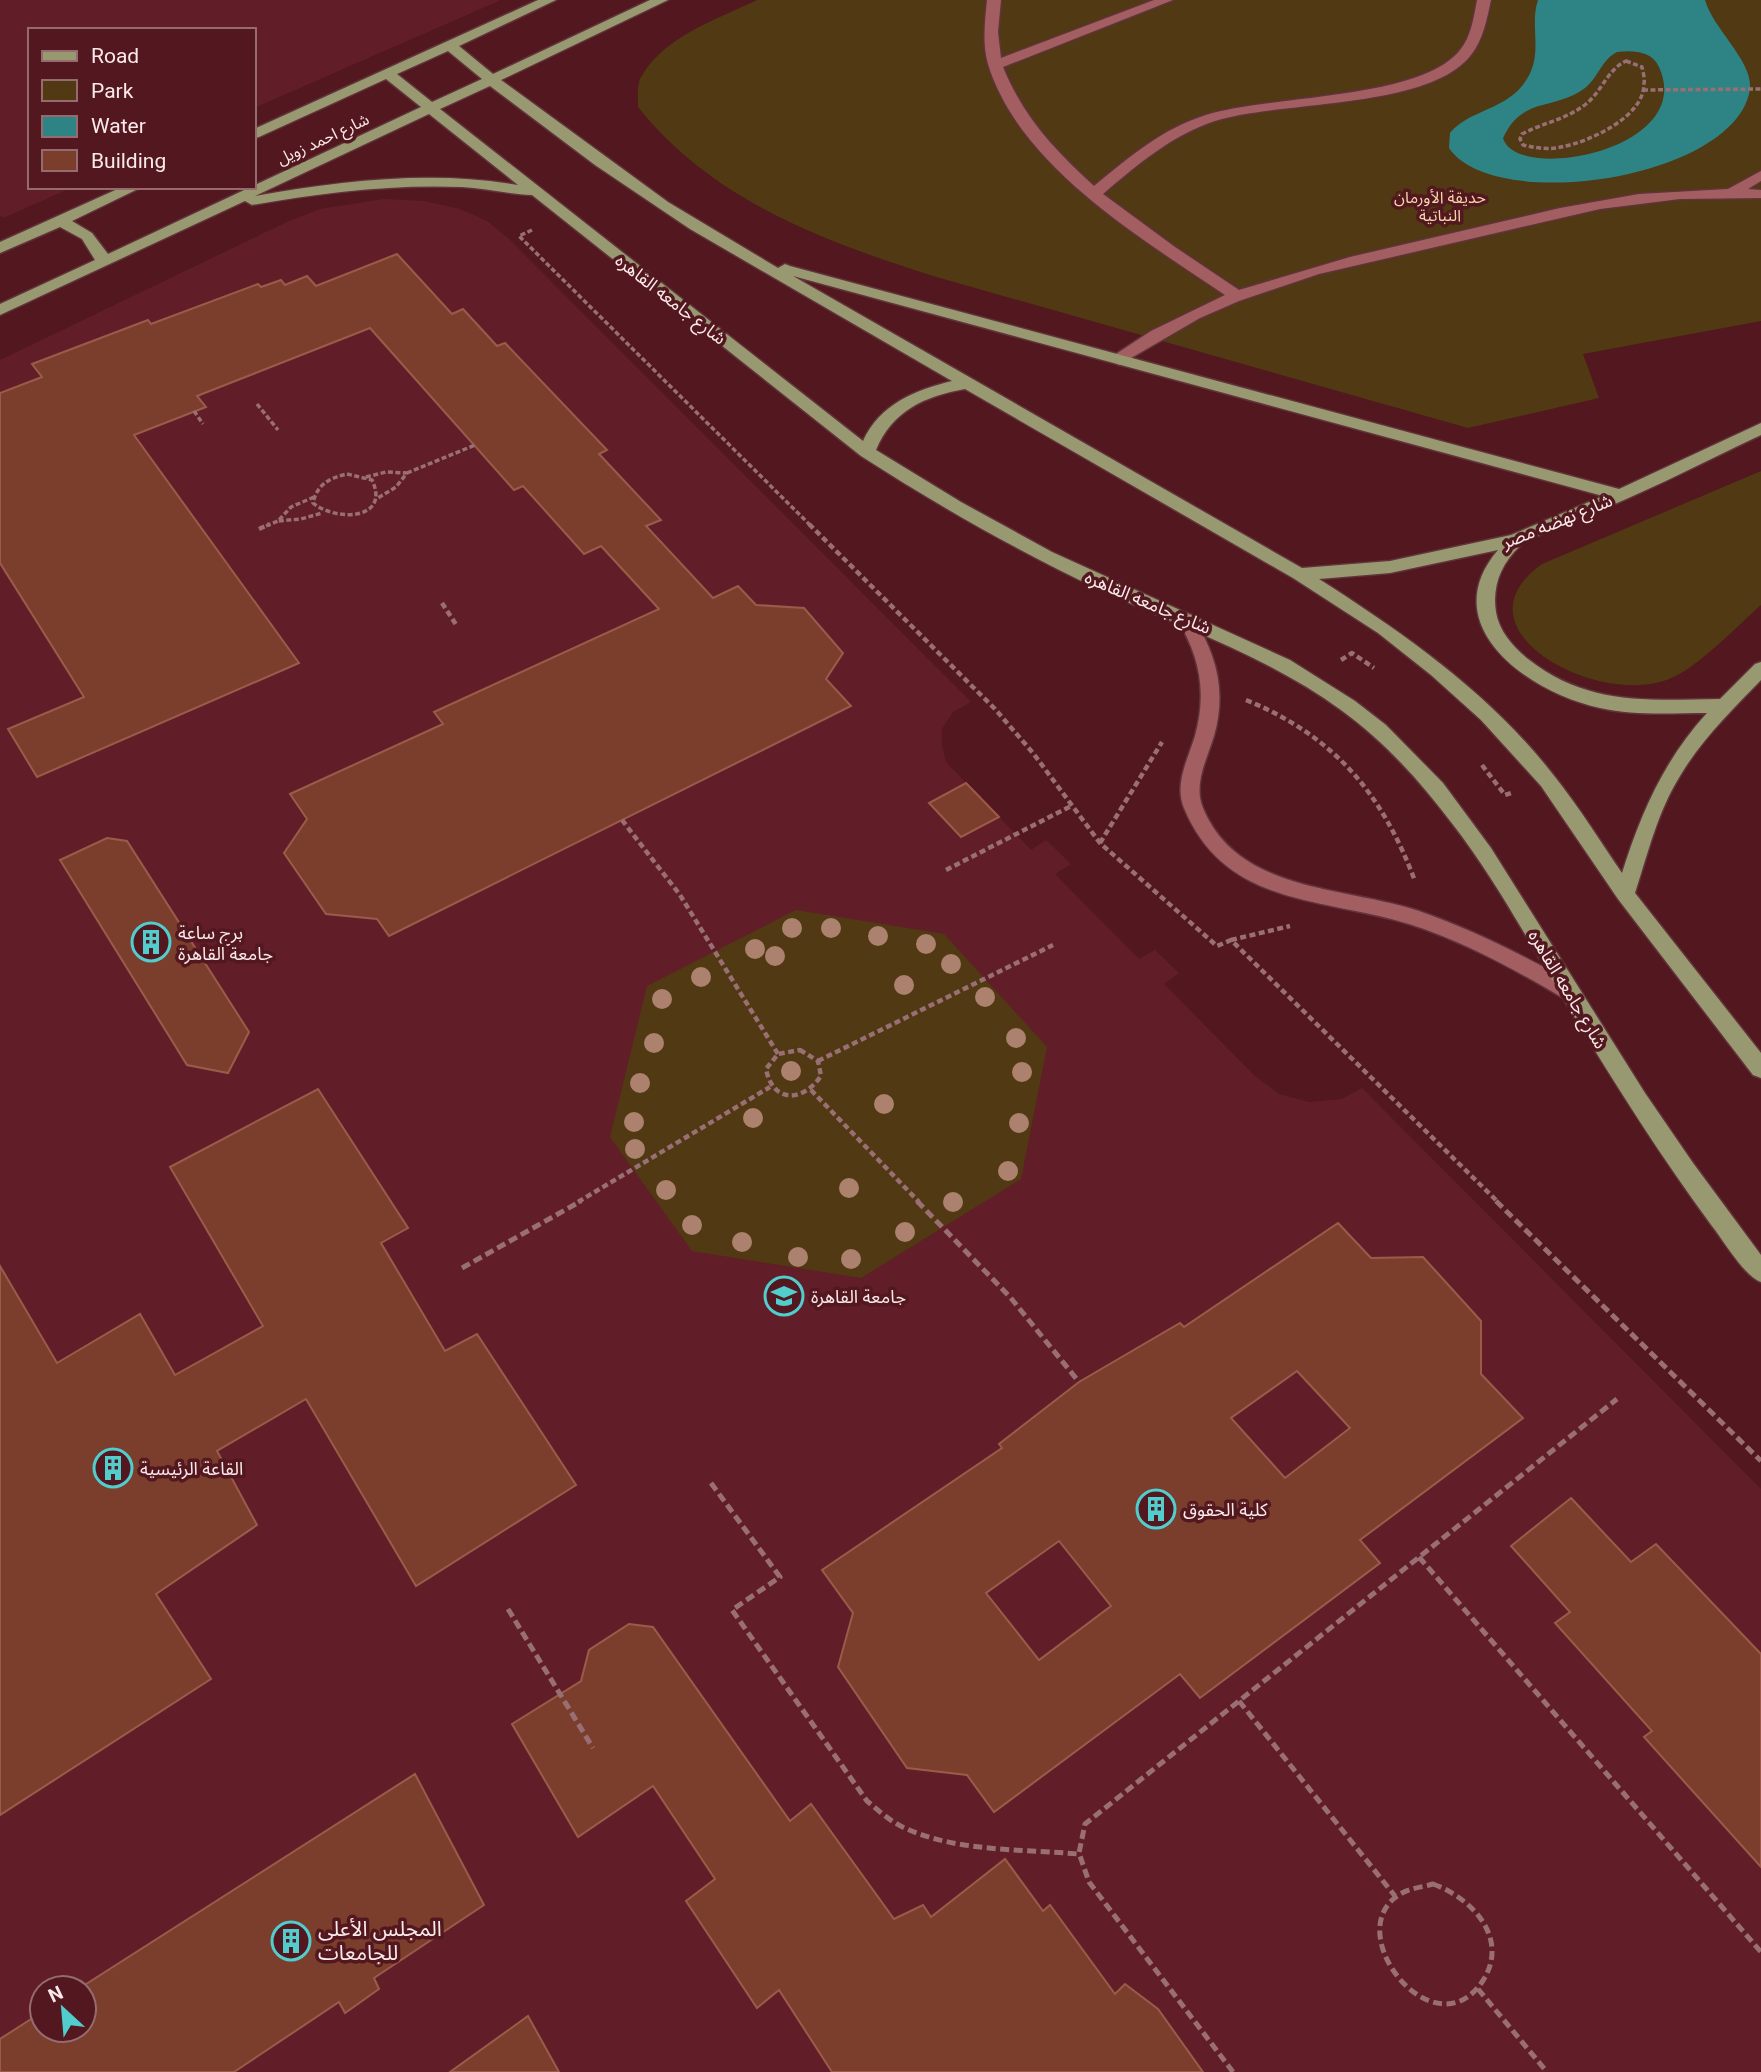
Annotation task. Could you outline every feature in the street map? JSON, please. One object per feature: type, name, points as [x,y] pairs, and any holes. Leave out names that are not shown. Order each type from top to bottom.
[{"type":"main road","name":"شارع احمد زويل","points":[[256,133],[550,0]]},
{"type":"main road","name":"شارع احمد زويل","points":[[0,310],[662,0]]},
{"type":"main road","points":[[449,45],[489,79],[626,181],[755,261],[1299,574],[1384,629],[1437,670],[1488,715],[1548,781],[1625,894],[1761,1069]]},
{"type":"main road","name":"شارع جامعه القاهره","points":[[386,73],[867,452],[981,523],[1045,557],[1250,646],[1310,679],[1378,729],[1438,789],[1479,845],[1640,1108],[1727,1230],[1761,1272]]},
{"type":"main road","points":[[223,207],[312,192],[390,185],[500,185],[536,193]]},
{"type":"main road","points":[[0,248],[131,189]]},
{"type":"main road","points":[[59,221],[90,237],[99,248],[103,262]]},
{"type":"main road","points":[[755,261],[1621,495]]},
{"type":"main road","points":[[867,452],[873,435],[884,419],[899,405],[919,394],[967,383]]},
{"type":"main road","name":"شارع نهضه مصر","points":[[1299,574],[1390,567],[1516,540],[1621,495],[1761,428]]},
{"type":"main road","points":[[1516,540],[1490,574],[1484,603],[1493,634],[1518,663],[1555,687],[1600,702],[1646,706],[1723,706]]},
{"type":"main road","points":[[1625,894],[1647,824],[1680,760],[1723,706],[1758,676]]},
{"type":"street","points":[[994,0],[990,31],[995,65],[1007,97],[1027,129],[1056,160],[1154,239],[1236,295]]},
{"type":"street","points":[[995,65],[1166,0]]},
{"type":"street","points":[[1095,192],[1162,139],[1209,118],[1265,104],[1418,83],[1446,70],[1466,54],[1485,0]]},
{"type":"street","points":[[1733,192],[1761,175]]},
{"type":"street","points":[[1119,360],[1149,338],[1190,314],[1236,295],[1307,273],[1577,208],[1627,199],[1733,192],[1761,194]]},
{"type":"street","points":[[1186,619],[1202,644],[1211,671],[1212,688],[1206,729],[1189,781],[1192,805],[1202,828],[1219,850],[1265,881],[1292,891],[1371,905],[1413,917],[1493,948],[1570,992]]},
{"type":"path","points":[[1618,62],[1635,63],[1642,67],[1643,90],[1628,115],[1588,140],[1541,151],[1523,145],[1520,139],[1528,130],[1551,124],[1587,104],[1600,92],[1618,62]]},
{"type":"path","points":[[1643,90],[1759,89]]},
{"type":"path","points":[[563,214],[519,236],[995,709],[1033,753],[1100,843],[1217,946],[1260,931],[1302,925]]},
{"type":"path","points":[[257,404],[278,430]]},
{"type":"path","points":[[194,411],[203,424]]},
{"type":"path","points":[[366,477],[386,472],[407,473],[475,445]]},
{"type":"path","points":[[259,529],[278,521],[323,513],[345,517],[359,514],[396,487],[407,473]]},
{"type":"path","points":[[323,513],[313,503],[321,485],[346,474],[372,480],[378,488],[378,498]]},
{"type":"path","points":[[278,521],[291,506],[314,497]]},
{"type":"path","points":[[442,603],[457,626]]},
{"type":"path","points":[[1212,688],[1267,707],[1300,725],[1353,769],[1375,798],[1406,853],[1415,884],[1413,917]]},
{"type":"path","points":[[1100,843],[1165,737]]},
{"type":"path","points":[[946,870],[1071,806]]},
{"type":"path","points":[[622,821],[680,895],[778,1054]]},
{"type":"path","points":[[1231,940],[1761,1461]]},
{"type":"path","points":[[818,1061],[1053,945]]},
{"type":"path","points":[[800,1050],[818,1061],[821,1076],[811,1090],[801,1095],[789,1096],[770,1087],[766,1069],[778,1054],[800,1050]]},
{"type":"path","points":[[462,1268],[559,1214],[770,1087]]},
{"type":"path","points":[[811,1090],[1010,1297],[1079,1382]]},
{"type":"path","points":[[1233,2072],[1089,1882],[1081,1869],[1078,1839],[1091,1818],[1617,1399]]},
{"type":"path","points":[[711,1483],[780,1577],[732,1610],[867,1801],[886,1817],[907,1829],[930,1837],[1078,1854]]},
{"type":"path","points":[[1419,1557],[1761,1952]]},
{"type":"path","points":[[508,1609],[593,1748]]},
{"type":"path","points":[[1238,1700],[1395,1895]]},
{"type":"path","points":[[1433,1884],[1454,1891],[1472,1905],[1485,1924],[1492,1948],[1489,1970],[1478,1989],[1462,2001],[1439,2003],[1416,1996],[1397,1981],[1384,1959],[1380,1936],[1383,1913],[1395,1895],[1412,1886],[1433,1884]]},
{"type":"path","points":[[1478,1989],[1547,2072]]},
{"type":"shaded area","points":[[0,0],[501,0],[256,107],[256,28],[28,28],[28,189],[68,189],[3,218],[0,215]]},
{"type":"shaded area","name":"جامعة القاهرة","points":[[384,199],[424,201],[460,209],[487,221],[508,238],[971,702],[953,712],[942,729],[946,762],[1031,850],[1046,840],[1071,864],[1055,874],[1139,959],[1155,950],[1179,973],[1164,984],[1255,1076],[1279,1094],[1309,1102],[1342,1099],[1362,1088],[1761,1489],[1761,2072],[0,2072],[0,360],[287,222],[320,209]]},
{"type":"green space","name":"حديقة الأورمان النباتية","points":[[757,0],[1761,0],[1761,321],[1583,354],[1599,398],[1468,428],[892,263],[811,232],[735,192],[700,168],[667,140],[638,107],[640,79],[662,51],[708,22]]},
{"type":"green space","points":[[1761,471],[1761,605],[1692,666],[1669,679],[1639,685],[1606,682],[1573,672],[1544,657],[1523,637],[1513,613],[1518,589],[1542,564]]},
{"type":"green space","points":[[796,910],[944,934],[1047,1047],[1021,1179],[861,1278],[692,1251],[610,1137],[647,986]]},
{"type":"water","points":[[1538,0],[1705,0],[1709,11],[1745,67],[1750,89],[1735,120],[1704,146],[1661,165],[1612,177],[1561,183],[1513,180],[1474,168],[1449,148],[1450,133],[1469,118],[1514,94],[1524,84],[1534,62]],"holes":[[[1617,52],[1647,55],[1659,67],[1664,96],[1652,120],[1630,138],[1600,151],[1568,158],[1538,158],[1515,152],[1503,138],[1519,116],[1585,88]]]},
{"type":"building","points":[[397,254],[452,314],[463,309],[497,346],[505,343],[607,450],[599,454],[661,520],[646,526],[713,598],[738,586],[756,605],[804,608],[843,653],[826,679],[851,706],[389,936],[377,919],[326,914],[284,853],[307,819],[290,794],[443,724],[434,712],[659,609],[601,546],[584,554],[523,486],[514,490],[370,328],[197,396],[206,407],[134,435],[299,663],[37,777],[8,729],[84,697],[0,563],[0,393],[42,377],[32,364],[148,320],[151,324],[258,284],[261,287],[281,280],[285,285],[307,276],[316,286]]},
{"type":"building","points":[[966,783],[999,817],[961,837],[929,803]]},
{"type":"building","points":[[107,838],[127,841],[249,1032],[228,1073],[187,1065],[60,860]]},
{"type":"building","name":"القاعة الرئيسية","points":[[318,1089],[408,1228],[381,1243],[445,1351],[477,1334],[576,1485],[416,1586],[306,1399],[217,1451],[257,1525],[156,1594],[211,1679],[0,1815],[0,1266],[57,1363],[140,1314],[175,1375],[263,1326],[170,1167]]},
{"type":"building","name":"كلية الحقوق","points":[[1338,1223],[1371,1258],[1423,1257],[1481,1321],[1481,1374],[1523,1418],[1360,1540],[1380,1563],[1200,1698],[1180,1674],[994,1812],[967,1775],[907,1768],[838,1667],[853,1613],[822,1570],[1002,1448],[999,1444],[1079,1382],[1180,1323],[1184,1327]],"holes":[[[1297,1371],[1350,1428],[1285,1478],[1231,1418]],[[1059,1541],[1111,1606],[1039,1660],[986,1593]]]},
{"type":"building","points":[[1571,1498],[1631,1562],[1656,1544],[1761,1654],[1761,1867],[1644,1737],[1652,1731],[1555,1623],[1570,1612],[1511,1546]]},
{"type":"building","points":[[629,1624],[653,1627],[790,1821],[811,1804],[894,1919],[923,1905],[931,1917],[1005,1859],[1043,1911],[1050,1905],[1115,1994],[1125,1984],[1158,2009],[1203,2072],[832,2072],[779,1990],[757,2008],[686,1901],[715,1879],[653,1786],[578,1837],[512,1724],[581,1681],[589,1650]]},
{"type":"building","name":"المجلس الأعلى للجامعات","points":[[415,1774],[484,1905],[374,1978],[379,1989],[345,2013],[339,2002],[234,2072],[0,2072],[0,2039],[28,2021],[28,2044],[98,2044],[98,1977]]},
{"type":"building","points":[[528,2016],[559,2072],[450,2072]]},
{"type":"place","name":"برج ساعة جامعة القاهرة","points":[[151,942]]},
{"type":"place","name":"جامعة القاهرة","points":[[784,1296]]},
{"type":"place","name":"القاعة الرئيسية","points":[[113,1468]]},
{"type":"place","name":"كلية الحقوق","points":[[1156,1509]]},
{"type":"place","name":"المجلس الأعلى للجامعات","points":[[291,1941]]}]
